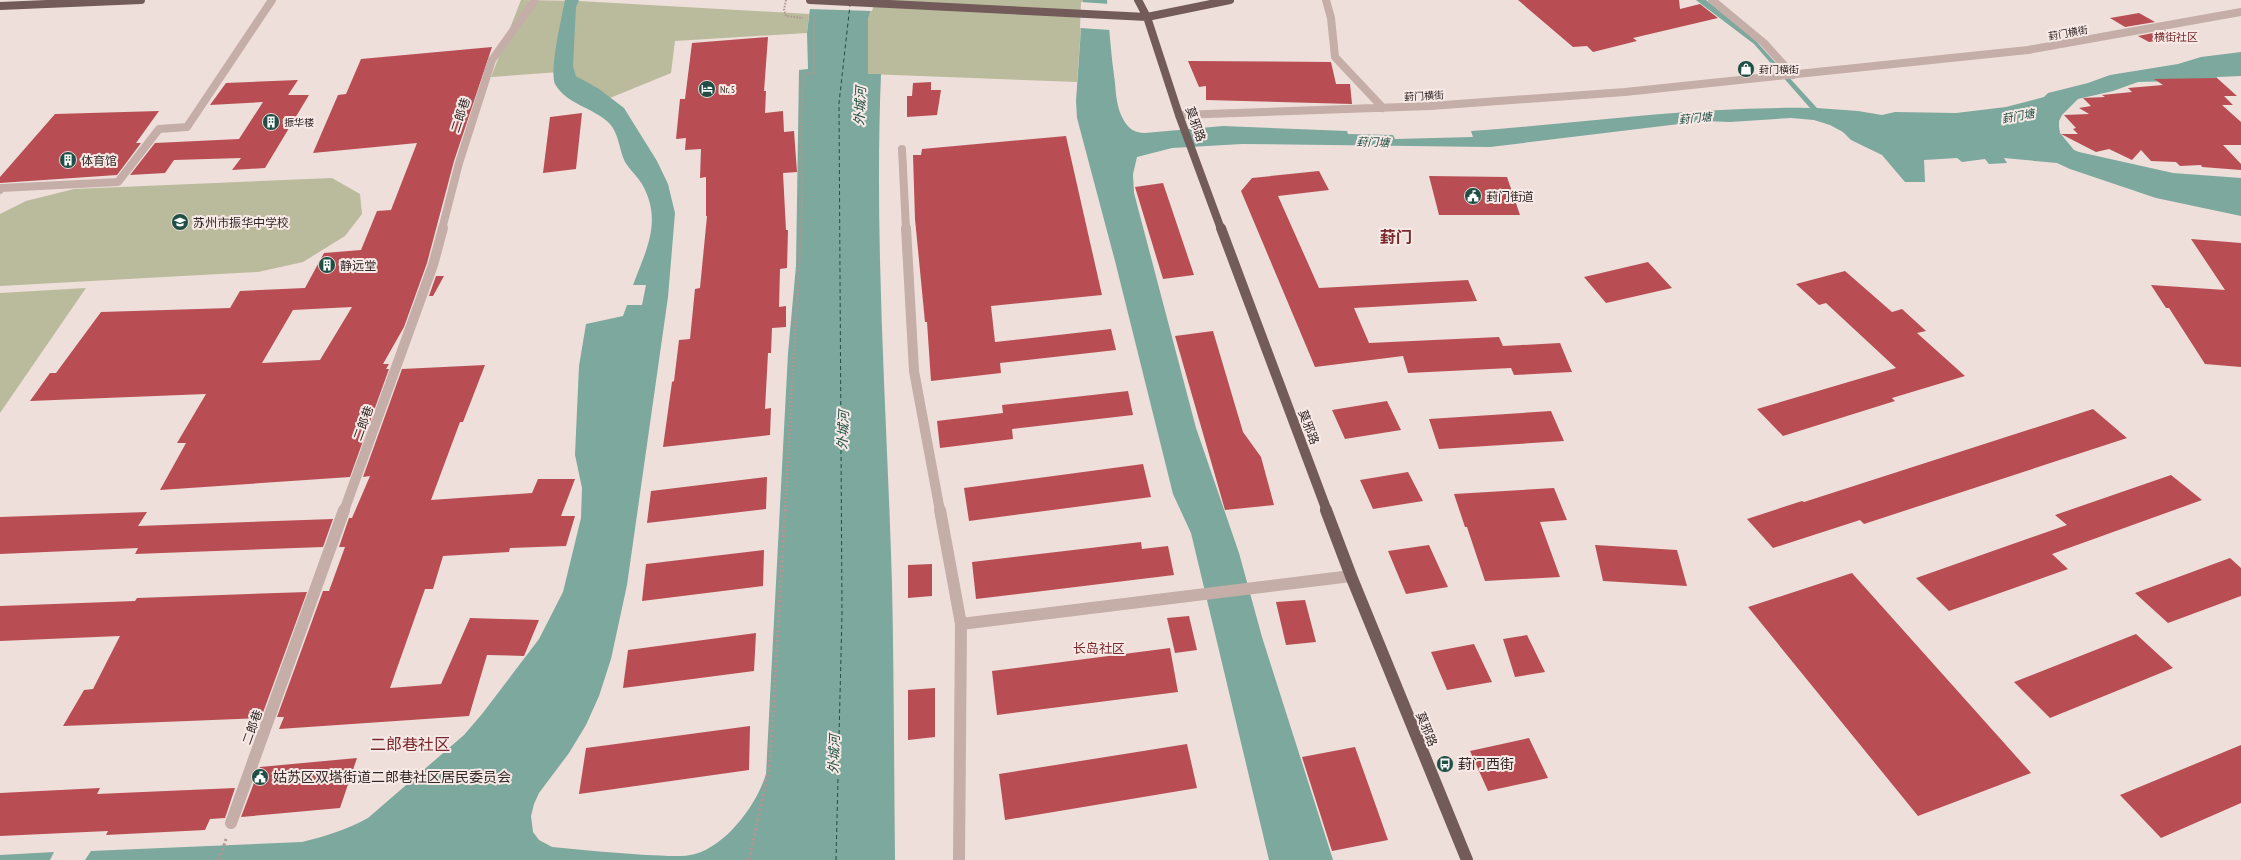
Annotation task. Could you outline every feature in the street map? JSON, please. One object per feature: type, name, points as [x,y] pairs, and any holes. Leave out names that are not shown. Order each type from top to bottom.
[{"type":"main road","points":[[0,6],[141,0]]},
{"type":"main road","points":[[810,0],[1147,17],[1230,0]]},
{"type":"main road","name":"莫邪路","points":[[1138,0],[1147,17],[1178,115],[1351,576],[1467,860]]},
{"type":"street","points":[[0,190],[1,188],[118,182],[159,129],[187,127],[272,0]]},
{"type":"street","name":"二郎巷","points":[[231,824],[433,265],[458,163],[492,60],[535,0]]},
{"type":"street","points":[[1326,0],[1331,18],[1336,57],[1383,108]]},
{"type":"street","points":[[1712,0],[1764,43],[1792,75]]},
{"type":"street","name":"葑门横街","points":[[1178,115],[1383,108],[1625,92],[2028,50],[2164,27],[2241,12]]},
{"type":"street","points":[[902,149],[914,371],[961,624],[958,794],[959,860]]},
{"type":"street","points":[[961,624],[1351,576]]},
{"type":"path","points":[[786,0],[783,9],[785,15],[791,19],[803,18]]},
{"type":"path","points":[[749,860],[754,829],[767,784],[770,763],[803,191],[801,116],[802,86],[804,74],[814,73],[814,14]]},
{"type":"path","points":[[219,860],[231,824]]},
{"type":"green space","points":[[521,0],[579,1],[809,14],[807,33],[675,41],[671,73],[610,98],[576,76],[574,71],[491,77]]},
{"type":"green space","points":[[874,0],[1083,0],[1077,82],[868,74],[868,19]]},
{"type":"green space","points":[[332,178],[360,194],[362,214],[345,236],[303,262],[258,272],[0,286],[0,214],[26,201],[74,189]]},
{"type":"green space","points":[[86,288],[0,413],[0,293]]},
{"type":"water","name":"外城河","points":[[565,0],[579,0],[576,7],[573,66],[576,76],[599,89],[624,108],[657,161],[668,184],[675,213],[668,297],[627,585],[611,659],[599,696],[586,725],[569,753],[539,793],[534,804],[531,816],[533,832],[539,840],[552,847],[646,855],[677,856],[695,854],[707,849],[729,833],[748,810],[762,786],[766,774],[788,353],[796,266],[799,70],[808,69],[807,33],[811,0],[874,0],[868,19],[868,74],[881,74],[879,138],[880,265],[892,584],[895,860],[85,860],[91,851],[302,842],[352,826],[368,818],[464,735],[482,714],[539,639],[563,592],[581,518],[582,488],[575,455],[579,366],[586,324],[623,316],[627,305],[642,305],[646,285],[633,285],[647,247],[652,223],[648,198],[642,184],[625,162],[617,137],[612,127],[596,113],[566,96],[555,84],[555,56]]},
{"type":"water","name":"葑门塘","points":[[1083,0],[1107,0],[1112,62],[1119,110],[1129,127],[1135,131],[1145,133],[1223,126],[1347,131],[1348,134],[1393,135],[1395,139],[1473,137],[1471,131],[1682,112],[1767,108],[1810,108],[1754,44],[1696,0],[1706,0],[1754,39],[1817,108],[1858,111],[1882,115],[1895,112],[1956,113],[2006,107],[2044,97],[2048,93],[2088,83],[2110,75],[2178,64],[2201,57],[2241,52],[2241,76],[2217,77],[2216,80],[2138,82],[2113,91],[2078,99],[2062,115],[2059,121],[2059,127],[2060,133],[2074,150],[2079,152],[2173,173],[2241,178],[2241,216],[2156,198],[2070,169],[2057,163],[2004,158],[2007,163],[1989,164],[1985,159],[1962,162],[1957,158],[1924,160],[1925,182],[1905,182],[1882,155],[1851,140],[1843,132],[1830,125],[1814,120],[1791,118],[1730,122],[1704,121],[1490,147],[1242,144],[1172,148],[1137,157],[1133,174],[1134,193],[1196,428],[1239,553],[1262,637],[1333,860],[1269,860],[1191,533],[1173,494],[1115,261],[1077,118],[1076,101]]},
{"type":"water","points":[[54,852],[50,860],[0,860],[0,855]]},
{"type":"pier","points":[[809,0],[876,0],[872,11],[808,9]]},
{"type":"pier","points":[[1081,2],[1110,4],[1110,30],[1080,28]]},
{"type":"building","points":[[1518,0],[1679,0],[1680,9],[1700,4],[1718,18],[1633,38],[1637,41],[1593,52],[1587,46],[1573,47]]},
{"type":"building","points":[[2139,13],[2155,22],[2125,27],[2110,18]]},
{"type":"building","points":[[2168,30],[2179,37],[2149,42],[2138,36]]},
{"type":"building","points":[[768,37],[764,91],[766,91],[765,113],[783,111],[784,132],[794,131],[797,172],[783,173],[786,230],[788,230],[787,268],[780,269],[779,307],[786,306],[786,327],[772,328],[771,353],[768,353],[765,409],[771,408],[770,435],[663,447],[679,340],[690,339],[695,289],[700,288],[707,216],[706,177],[700,178],[701,149],[685,150],[686,138],[676,139],[680,99],[685,99],[692,43]]},
{"type":"building","points":[[492,47],[454,161],[427,263],[404,327],[383,364],[389,364],[386,369],[389,369],[350,477],[160,490],[186,443],[177,443],[206,394],[30,401],[50,373],[56,373],[101,312],[230,308],[240,291],[305,288],[324,253],[361,250],[377,211],[391,210],[417,143],[313,153],[338,95],[346,94],[361,59]],"holes":[[[352,307],[320,360],[262,363],[293,310]]]},
{"type":"building","points":[[1188,61],[1331,62],[1336,84],[1350,84],[1352,104],[1206,100],[1206,86],[1199,87]]},
{"type":"building","points":[[2217,78],[2237,96],[2224,96],[2233,105],[2222,105],[2241,122],[2241,145],[2223,145],[2241,164],[2241,170],[2202,167],[2201,165],[2180,166],[2176,162],[2151,161],[2141,150],[2132,160],[2109,149],[2096,152],[2061,134],[2078,134],[2073,129],[2076,128],[2064,115],[2089,114],[2079,108],[2091,106],[2083,98],[2105,97],[2102,95],[2132,92],[2128,88],[2163,85],[2154,79]]},
{"type":"building","name":"振华楼","points":[[298,80],[288,95],[309,95],[265,168],[232,170],[241,158],[174,160],[165,173],[130,175],[155,143],[239,139],[263,102],[210,105],[226,83]]},
{"type":"building","points":[[931,82],[931,90],[941,90],[937,115],[907,117],[907,96],[912,96],[913,83]]},
{"type":"building","points":[[159,111],[136,143],[141,143],[117,175],[0,183],[0,177],[55,114]]},
{"type":"building","points":[[582,113],[576,169],[543,173],[550,117]]},
{"type":"building","points":[[1066,136],[1102,295],[991,306],[995,342],[1111,329],[1116,350],[1000,363],[1001,373],[931,381],[927,322],[925,322],[915,219],[913,155],[921,155],[922,149]]},
{"type":"building","points":[[1319,171],[1329,190],[1278,196],[1319,288],[1468,280],[1477,301],[1354,308],[1369,343],[1499,337],[1503,346],[1560,343],[1572,372],[1514,375],[1511,368],[1408,373],[1403,356],[1315,367],[1241,191],[1252,178]]},
{"type":"building","points":[[1429,176],[1507,177],[1520,215],[1439,215]]},
{"type":"building","points":[[1163,183],[1194,275],[1163,279],[1135,187]]},
{"type":"building","points":[[2191,239],[2241,243],[2241,367],[2205,364],[2169,308],[2166,308],[2151,285],[2225,290]]},
{"type":"building","points":[[1648,262],[1672,288],[1606,303],[1584,277]]},
{"type":"building","points":[[1845,271],[1892,312],[1902,309],[1926,331],[1917,333],[1965,376],[1892,398],[1895,401],[1783,436],[1757,409],[1896,368],[1826,303],[1819,305],[1796,284]]},
{"type":"building","points":[[436,276],[444,276],[433,296],[429,296]]},
{"type":"building","points":[[1213,331],[1243,432],[1261,457],[1274,505],[1225,510],[1175,336]]},
{"type":"building","points":[[485,365],[463,422],[460,422],[431,500],[532,493],[538,479],[575,479],[561,516],[575,516],[566,546],[510,548],[509,552],[443,556],[433,589],[425,589],[390,688],[441,684],[470,618],[539,620],[524,656],[487,655],[469,716],[279,729],[284,717],[277,717],[323,591],[329,591],[345,547],[339,547],[349,518],[352,518],[370,476],[363,477],[402,369]]},
{"type":"building","points":[[1128,391],[1133,415],[1012,429],[1013,439],[940,448],[937,421],[1003,413],[1002,405]]},
{"type":"building","points":[[1387,401],[1401,430],[1345,439],[1332,410]]},
{"type":"building","points":[[2093,409],[2127,438],[1864,524],[1860,520],[1773,548],[1747,519],[1802,501],[1804,502]]},
{"type":"building","points":[[1551,411],[1564,441],[1439,449],[1429,419]]},
{"type":"building","points":[[1143,464],[1151,497],[969,521],[964,488]]},
{"type":"building","points":[[1408,472],[1423,501],[1373,509],[1360,480]]},
{"type":"building","points":[[2171,475],[2202,500],[2052,554],[2068,569],[1949,611],[1916,578],[2067,525],[2055,515]]},
{"type":"building","points":[[767,477],[766,509],[647,523],[651,491]]},
{"type":"building","points":[[1554,488],[1567,520],[1540,522],[1560,577],[1485,581],[1454,494]]},
{"type":"building","points":[[147,512],[138,526],[333,519],[323,547],[135,554],[138,548],[0,554],[0,517]]},
{"type":"building","points":[[1141,542],[1142,549],[1168,546],[1174,575],[976,599],[972,562]]},
{"type":"building","points":[[1429,545],[1448,587],[1406,594],[1388,551]]},
{"type":"building","points":[[1595,545],[1677,550],[1687,586],[1603,581]]},
{"type":"building","points":[[764,550],[763,586],[642,601],[646,564]]},
{"type":"building","points":[[2230,558],[2241,568],[2241,596],[2168,623],[2135,593]]},
{"type":"building","points":[[932,564],[932,596],[908,598],[908,565]]},
{"type":"building","points":[[1852,573],[2031,773],[1918,816],[1748,607]]},
{"type":"building","points":[[307,592],[261,718],[63,726],[84,690],[93,689],[120,636],[0,641],[0,606],[135,601],[137,598]]},
{"type":"building","points":[[1305,600],[1316,642],[1286,645],[1276,602]]},
{"type":"building","points":[[1189,616],[1197,650],[1175,653],[1167,618]]},
{"type":"building","points":[[756,633],[754,671],[623,688],[628,650]]},
{"type":"building","points":[[2136,634],[2173,668],[2050,718],[2014,682]]},
{"type":"building","points":[[1527,635],[1545,672],[1515,677],[1503,639]]},
{"type":"building","points":[[1474,644],[1492,682],[1447,690],[1431,652]]},
{"type":"building","points":[[1170,648],[1178,692],[997,715],[992,671]]},
{"type":"building","points":[[935,688],[935,737],[908,740],[908,690]]},
{"type":"building","points":[[750,726],[749,770],[579,794],[586,748]]},
{"type":"building","points":[[1529,738],[1548,778],[1488,791],[1470,751]]},
{"type":"building","points":[[1187,744],[1197,788],[1005,820],[999,774]]},
{"type":"building","points":[[2241,745],[2241,803],[2161,838],[2120,795]]},
{"type":"building","points":[[1355,747],[1388,840],[1332,851],[1302,757]]},
{"type":"building","points":[[357,758],[340,808],[241,817],[260,767]]},
{"type":"building","points":[[100,788],[97,794],[235,788],[225,818],[210,819],[205,830],[106,835],[108,831],[0,836],[0,793]]},
{"type":"ferry route","points":[[836,860],[842,614],[839,103],[850,5]]},
{"type":"place","name":"葑门横街","points":[[1746,69]]},
{"type":"place","name":"Nr. 5","points":[[707,89]]},
{"type":"place","name":"振华楼","points":[[271,122]]},
{"type":"place","name":"体育馆","points":[[68,160]]},
{"type":"place","name":"葑门街道","points":[[1473,196]]},
{"type":"place","name":"苏州市振华中学校","points":[[180,222]]},
{"type":"place","name":"静远堂","points":[[327,265]]},
{"type":"place","name":"葑门西街","points":[[1445,764]]},
{"type":"place","name":"姑苏区双塔街道二郎巷社区居民委员会","points":[[260,777]]},
{"type":"district","name":"横街社区","points":[[2176,37]]},
{"type":"district","name":"葑门","points":[[1396,237]]},
{"type":"district","name":"长岛社区","points":[[1099,648]]},
{"type":"district","name":"二郎巷社区","points":[[410,744]]}]
